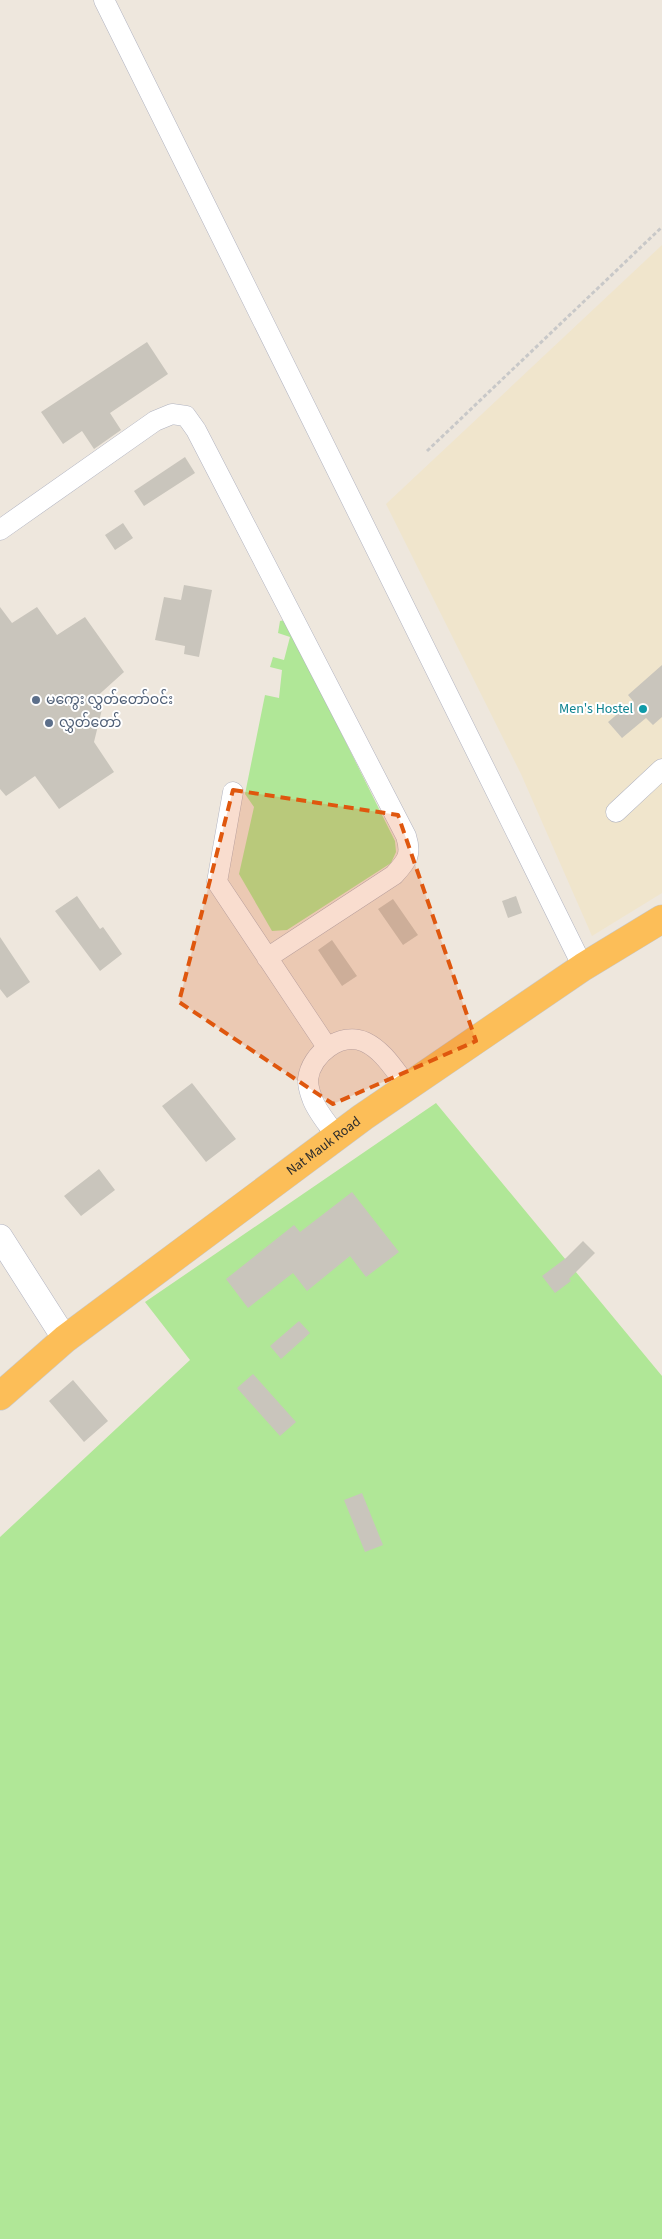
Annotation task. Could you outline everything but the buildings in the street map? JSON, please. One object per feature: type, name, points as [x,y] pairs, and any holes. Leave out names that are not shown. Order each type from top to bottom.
[{"type":"highway","name":"Nat Mauk Road","points":[[0,1396],[65,1340],[337,1137],[583,967],[662,919]]},
{"type":"street","points":[[104,0],[583,967]]},
{"type":"street","points":[[0,530],[155,421],[172,414],[186,416],[196,430],[406,836],[410,849],[405,864],[394,876],[267,958]]},
{"type":"street","points":[[616,812],[662,769]]},
{"type":"street","points":[[233,792],[216,882],[327,1047]]},
{"type":"street","points":[[337,1137],[312,1099],[308,1080],[314,1061],[327,1047],[345,1040],[364,1042],[382,1054],[408,1087]]},
{"type":"street","points":[[0,1237],[65,1340]]},
{"type":"path","points":[[427,451],[662,227]]},
{"type":"highlighted area","points":[[233,790],[398,815],[476,1041],[333,1104],[179,1002]]},
{"type":"shaded area","points":[[662,245],[662,893],[592,936],[521,774],[386,504]]},
{"type":"green space","points":[[285,620],[395,841],[396,852],[391,863],[287,930],[272,931],[239,874],[254,807],[245,794],[265,695],[279,698],[282,670],[270,667],[273,657],[284,660],[290,637],[278,633],[280,621]]},
{"type":"green space","points":[[436,1103],[662,1376],[662,2239],[0,2239],[0,1537],[190,1360],[145,1302]]},
{"type":"place","name":"မကွေး လွှတ်တော်ဝင်း","points":[[36,700]]},
{"type":"place","name":"Men's Hostel","points":[[643,709]]},
{"type":"place","name":"လွှတ်တော်","points":[[49,723]]}]
